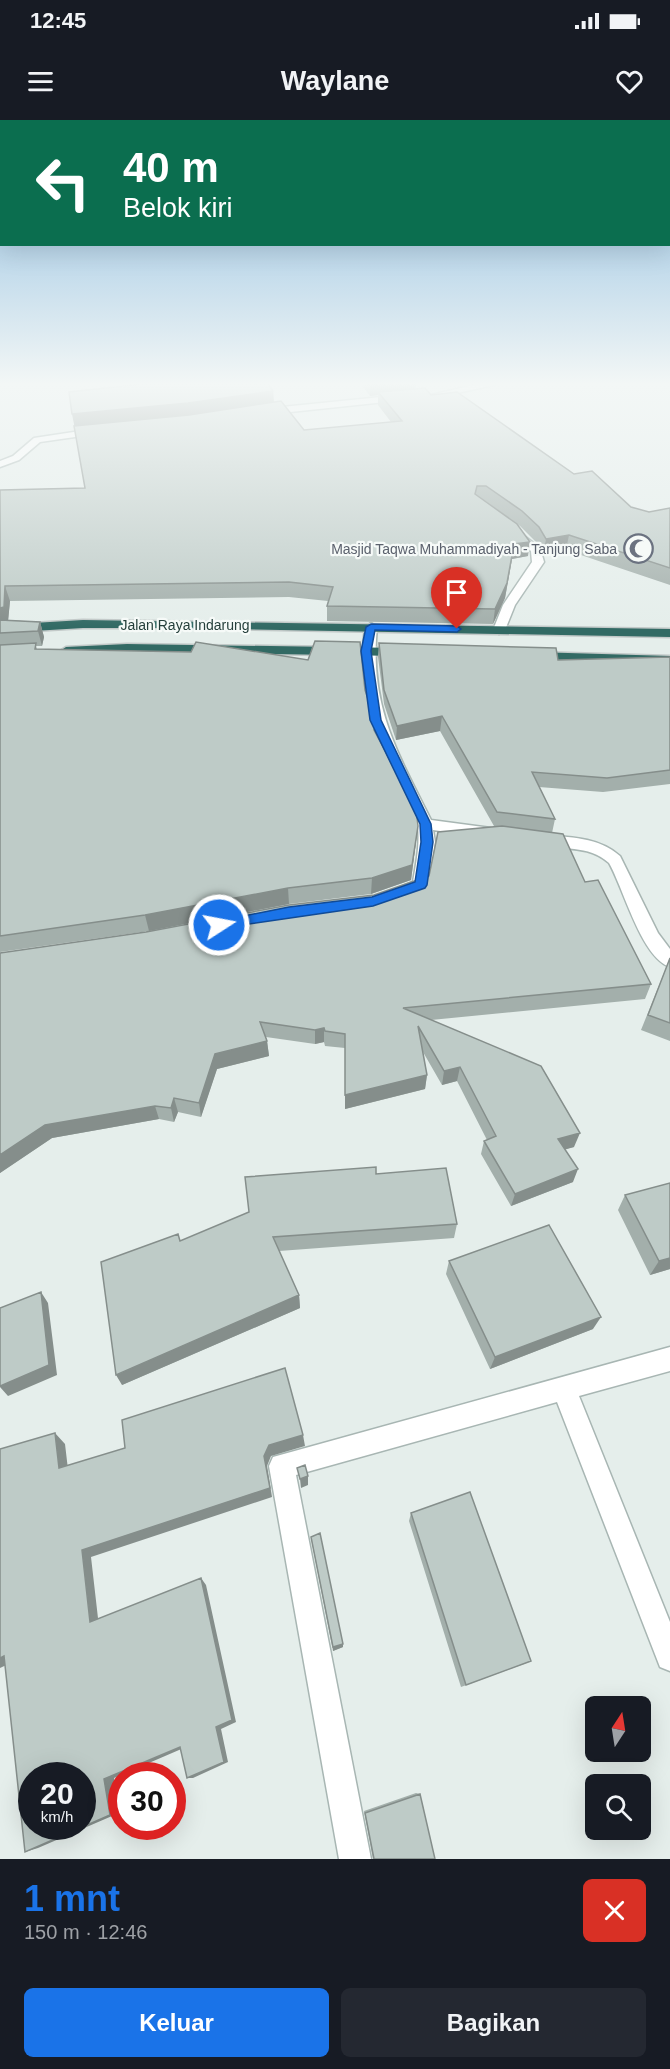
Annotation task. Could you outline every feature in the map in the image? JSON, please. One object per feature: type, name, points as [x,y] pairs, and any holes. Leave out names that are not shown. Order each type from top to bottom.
[{"type":"highway","name":"Jalan Raya Indarung","points":[[0,629],[115,624],[670,633]]},
{"type":"highway","name":"Jalan Raya Indarung","points":[[57,651],[127,648],[414,652]]},
{"type":"highway","points":[[522,656],[670,660]]},
{"type":"street","points":[[500,630],[509,605],[538,562],[536,550],[504,524]]},
{"type":"street","points":[[371,627],[366,651],[376,720],[425,824],[427,842],[421,885],[388,897]]},
{"type":"street","points":[[425,824],[506,835]]},
{"type":"street","points":[[529,838],[587,846],[609,853],[616,860],[652,938],[670,960]]},
{"type":"street","points":[[355,1859],[282,1466],[670,1359]]},
{"type":"street","points":[[564,1389],[670,1657]]},
{"type":"building","points":[[81,465],[561,465],[574,474],[592,471],[631,507],[649,512],[670,508],[670,568],[569,535],[546,539],[539,527],[522,511],[486,486],[477,486],[475,494],[517,524],[530,542],[514,544],[507,583],[495,609],[327,606],[333,587],[289,582],[5,586],[4,607],[0,608],[0,490],[85,488]]},
{"type":"building","points":[[0,620],[40,622],[38,631],[0,633]]},
{"type":"building","points":[[315,641],[360,642],[365,690],[378,729],[374,730],[416,809],[418,826],[412,865],[372,878],[288,888],[145,915],[0,936],[0,645],[36,643],[35,649],[191,652],[196,642],[308,660]]},
{"type":"building","points":[[379,643],[556,648],[558,660],[670,657],[670,770],[607,778],[532,772],[555,819],[497,812],[442,716],[397,726],[384,690]]},
{"type":"building","points":[[502,826],[563,834],[585,882],[598,880],[651,984],[403,1008],[541,1066],[580,1133],[558,1139],[578,1169],[515,1194],[484,1141],[496,1136],[460,1067],[444,1071],[418,1026],[427,1075],[345,1095],[345,1034],[325,1031],[324,1028],[315,1030],[260,1022],[267,1041],[215,1054],[199,1103],[174,1098],[171,1108],[155,1106],[45,1125],[0,1155],[0,953],[146,932],[289,905],[374,895],[429,876],[438,832]]},
{"type":"building","points":[[670,958],[670,1023],[648,1015]]},
{"type":"building","points":[[376,1167],[376,1174],[446,1168],[457,1224],[273,1237],[299,1295],[116,1375],[101,1262],[178,1234],[180,1241],[249,1212],[245,1177]]},
{"type":"building","points":[[670,1183],[670,1258],[659,1261],[625,1195]]},
{"type":"building","points":[[549,1225],[601,1317],[495,1357],[449,1261]]},
{"type":"building","points":[[41,1292],[49,1365],[0,1386],[0,1308]]},
{"type":"building","points":[[285,1368],[303,1435],[269,1445],[264,1456],[270,1488],[82,1550],[90,1622],[201,1578],[232,1720],[216,1727],[224,1762],[187,1778],[186,1762],[183,1762],[180,1747],[144,1762],[108,1762],[108,1777],[104,1779],[108,1816],[96,1821],[96,1762],[18,1762],[18,1787],[4,1656],[0,1658],[0,1449],[55,1433],[59,1468],[125,1448],[122,1420]]},
{"type":"building","points":[[305,1465],[308,1476],[300,1479],[297,1468]]},
{"type":"building","points":[[470,1492],[531,1661],[466,1685],[411,1513]]},
{"type":"building","points":[[320,1533],[343,1644],[333,1647],[311,1537]]},
{"type":"building","points":[[420,1794],[435,1859],[374,1859],[365,1813]]},
{"type":"building","points":[[24,1840],[53,1840],[25,1852]]},
{"type":"place","name":"Masjid Taqwa Muhammadiyah - Tanjung Saba","points":[[638,549]]},
{"type":"route","points":[[219,925],[289,912],[373,902],[421,885],[425,871],[427,842],[425,824],[376,720],[366,651],[371,627],[457,629]]}]
